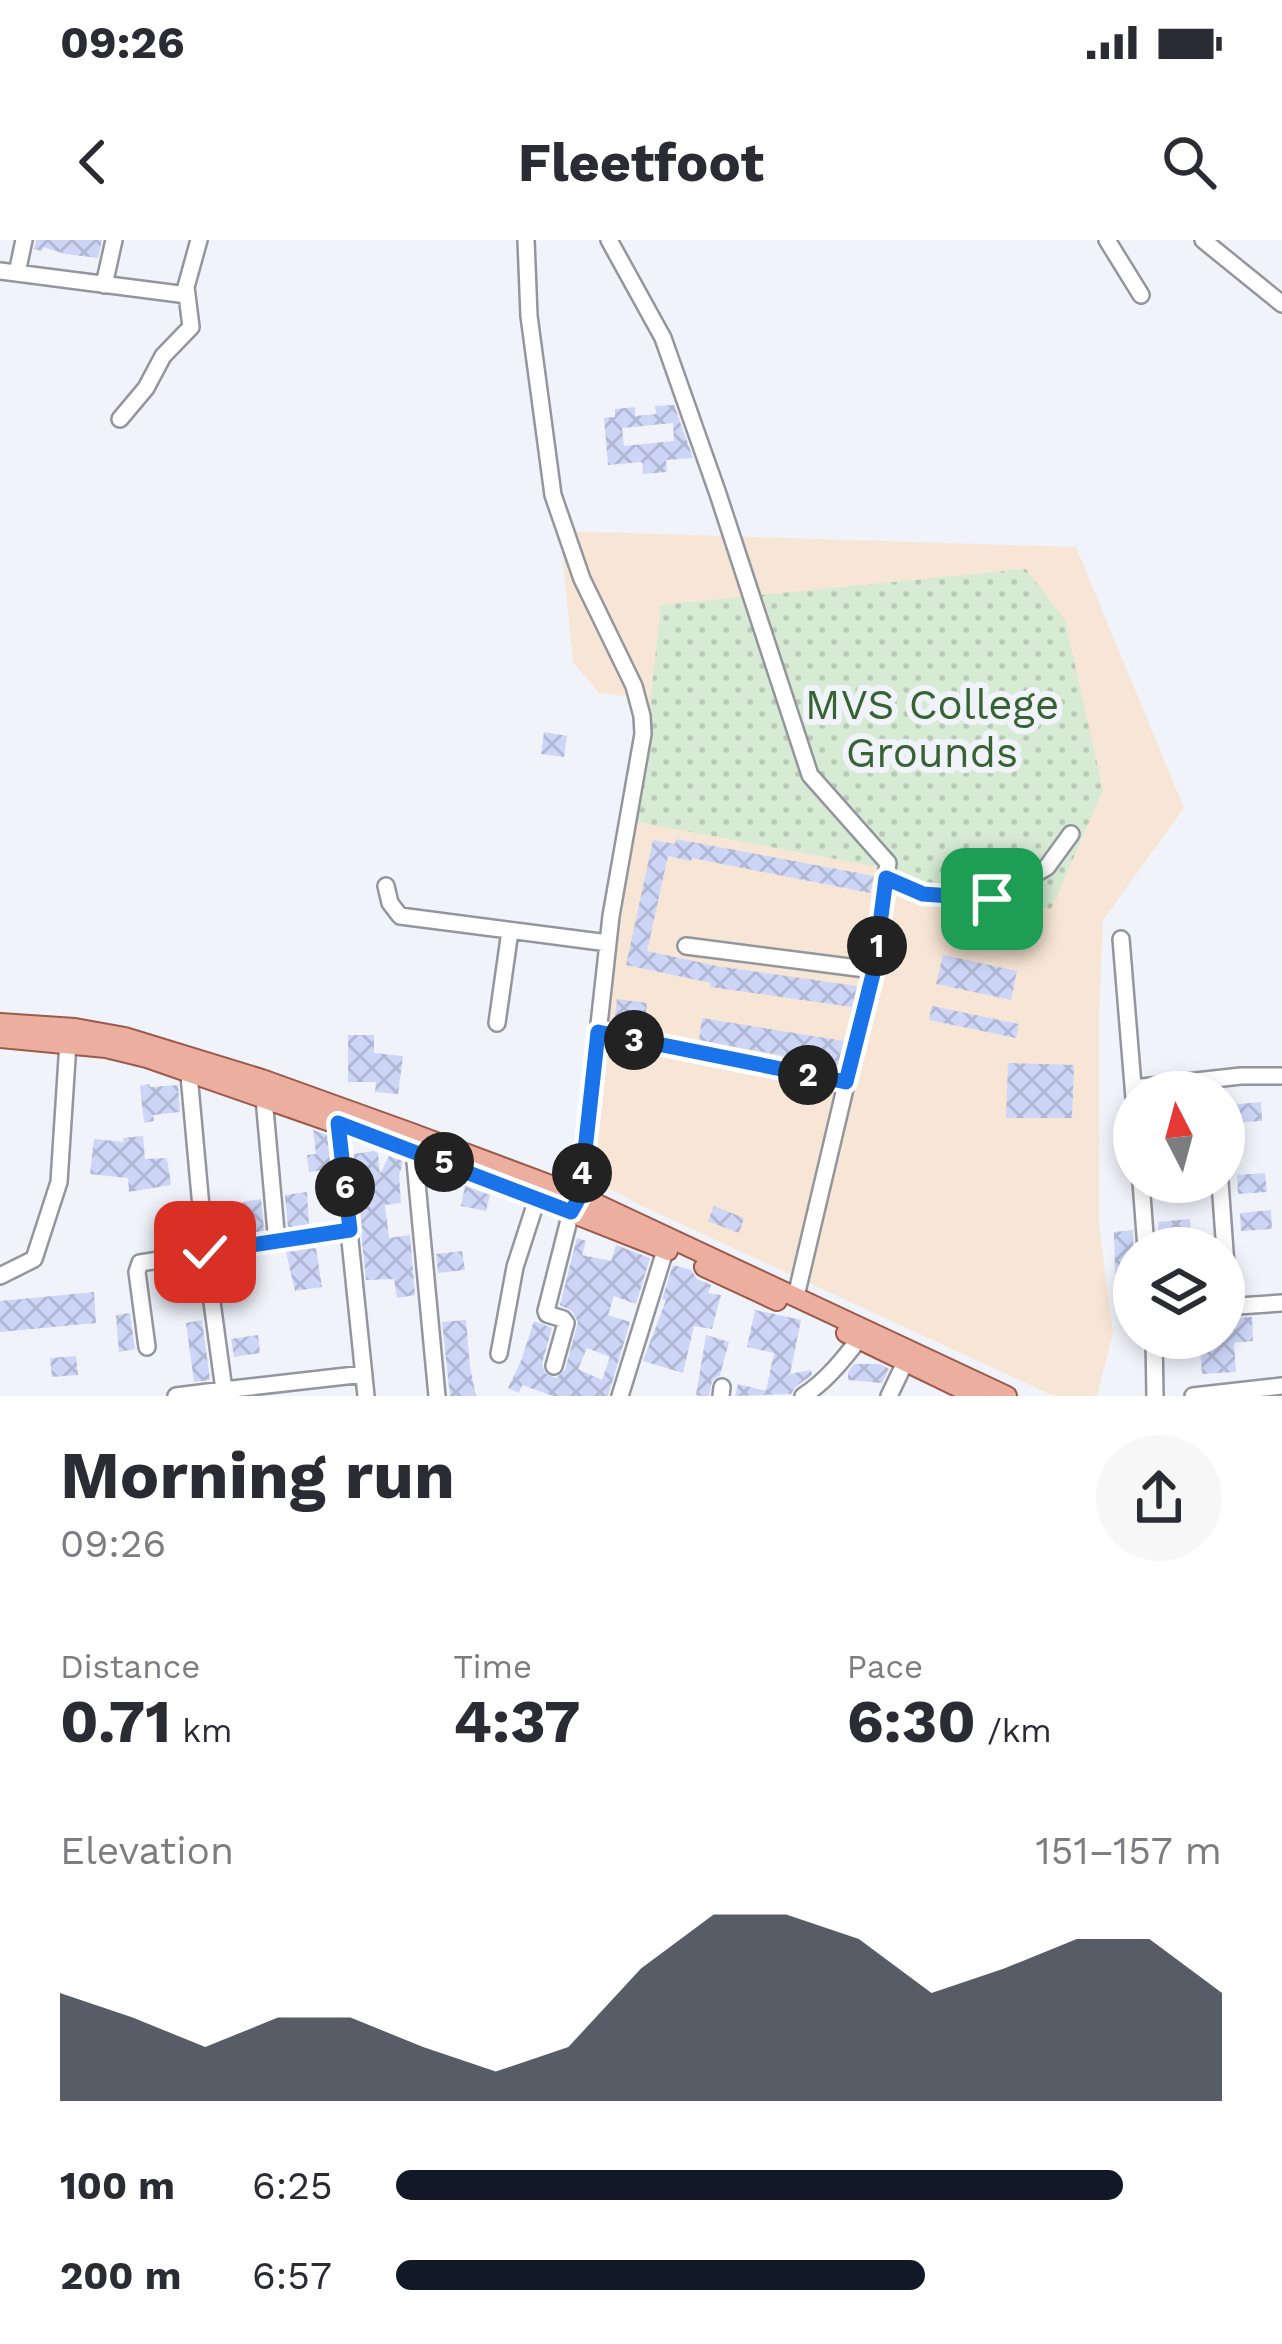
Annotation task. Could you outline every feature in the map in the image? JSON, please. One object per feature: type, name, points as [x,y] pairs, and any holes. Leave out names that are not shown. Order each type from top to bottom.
[{"type":"main road","points":[[0,1023],[188,1064],[337,1114],[575,1204],[863,1334],[976,1396]]},
{"type":"main road","points":[[0,1038],[72,1036]]},
{"type":"main road","points":[[188,1064],[265,1098],[337,1114],[414,1151],[537,1198],[575,1204]]},
{"type":"main road","points":[[667,1244],[796,1296],[863,1334]]},
{"type":"main road","points":[[953,1385],[1007,1396]]},
{"type":"street","points":[[24,240],[8,272],[187,295]]},
{"type":"street","points":[[104,285],[114,240]]},
{"type":"street","points":[[120,419],[146,388],[163,356],[190,327],[186,287],[200,240]]},
{"type":"street","points":[[526,240],[529,316],[553,495],[582,579],[630,674],[643,734],[608,943],[575,1204],[547,1311],[566,1323],[554,1366]]},
{"type":"street","points":[[609,240],[663,338],[810,776],[888,863],[874,970],[796,1296]]},
{"type":"street","points":[[1107,240],[1141,295]]},
{"type":"street","points":[[1203,240],[1282,304]]},
{"type":"street","points":[[886,878],[923,894],[992,899],[1047,868],[1071,834]]},
{"type":"street","points":[[386,886],[400,916],[608,943]]},
{"type":"street","points":[[497,1023],[510,931]]},
{"type":"street","points":[[1121,939],[1132,1071]]},
{"type":"street","points":[[686,946],[874,970]]},
{"type":"street","points":[[598,1032],[846,1082]]},
{"type":"street","points":[[0,1276],[34,1259],[59,1182],[72,1036]]},
{"type":"street","points":[[188,1064],[224,1393]]},
{"type":"street","points":[[1245,1081],[1282,1076]]},
{"type":"street","points":[[265,1098],[277,1243]]},
{"type":"street","points":[[337,1114],[367,1396]]},
{"type":"street","points":[[414,1151],[437,1396]]},
{"type":"street","points":[[499,1354],[514,1267],[537,1198]]},
{"type":"street","points":[[146,1347],[137,1272],[140,1263],[350,1230]]},
{"type":"street","points":[[620,1396],[667,1244]]},
{"type":"street","points":[[1245,1306],[1282,1303]]},
{"type":"street","points":[[803,1396],[863,1334]]},
{"type":"street","points":[[889,1396],[908,1356]]},
{"type":"street","points":[[1154,1359],[1155,1396]]},
{"type":"street","points":[[176,1396],[299,1389],[364,1374]]},
{"type":"street","points":[[1192,1396],[1282,1386]]},
{"type":"shaded area","points":[[560,531],[1076,547],[1184,808],[1103,920],[1099,1225],[1113,1333],[1097,1396],[1054,1396],[582,1174],[641,698],[599,693],[573,662]]},
{"type":"green space","name":"MVS College Grounds","points":[[1026,569],[1065,620],[1103,790],[1051,909],[927,890],[879,867],[637,822],[661,605]]},
{"type":"building","points":[[36,240],[102,240],[98,258],[34,249]]},
{"type":"building","points":[[674,405],[693,458],[666,460],[667,472],[643,474],[642,462],[608,465],[604,418],[615,417],[615,409],[635,407],[635,416],[656,414],[655,406]],"holes":[[[673,423],[674,441],[624,446],[622,428]]]},
{"type":"building","points":[[544,732],[567,736],[564,757],[541,754]]},
{"type":"building","points":[[676,839],[874,876],[870,893],[668,856],[647,951],[857,986],[852,1007],[710,987],[711,983],[626,965],[653,840],[675,844]]},
{"type":"building","points":[[1007,904],[1039,911],[1034,932],[955,916],[957,908],[991,911]]},
{"type":"building","points":[[943,955],[1017,971],[1011,1000],[936,984]]},
{"type":"building","points":[[617,999],[647,1003],[644,1029],[614,1023]]},
{"type":"building","points":[[932,1006],[1019,1024],[1016,1038],[929,1020]]},
{"type":"building","points":[[702,1018],[844,1041],[838,1066],[699,1040]]},
{"type":"building","points":[[348,1035],[374,1035],[374,1053],[403,1056],[398,1094],[375,1092],[376,1082],[348,1082]]},
{"type":"building","points":[[1008,1063],[1074,1065],[1072,1118],[1006,1118]]},
{"type":"building","points":[[178,1085],[180,1112],[153,1115],[154,1121],[144,1123],[140,1086]]},
{"type":"building","points":[[1261,1102],[1262,1121],[1245,1122],[1245,1104]]},
{"type":"building","points":[[313,1130],[327,1135],[331,1169],[309,1172],[307,1155],[316,1154]]},
{"type":"building","points":[[143,1136],[145,1159],[167,1158],[171,1185],[129,1192],[128,1178],[90,1174],[94,1139],[124,1142],[123,1138]]},
{"type":"building","points":[[374,1151],[380,1174],[389,1156],[403,1161],[401,1203],[385,1205],[389,1238],[410,1235],[415,1295],[397,1298],[394,1279],[366,1280],[353,1154]]},
{"type":"building","points":[[1265,1173],[1267,1192],[1245,1194],[1245,1174]]},
{"type":"building","points":[[465,1186],[490,1195],[486,1211],[461,1206]]},
{"type":"building","points":[[307,1192],[309,1224],[288,1228],[285,1195]]},
{"type":"building","points":[[261,1199],[264,1231],[247,1234],[243,1202]]},
{"type":"building","points":[[714,1206],[744,1218],[739,1233],[708,1221]]},
{"type":"building","points":[[1271,1210],[1272,1229],[1245,1231],[1240,1213]]},
{"type":"building","points":[[1190,1219],[1190,1227],[1158,1227],[1158,1222]]},
{"type":"building","points":[[577,1238],[586,1241],[582,1255],[611,1261],[616,1245],[650,1258],[636,1304],[614,1296],[608,1315],[630,1322],[608,1396],[553,1396],[522,1385],[519,1393],[508,1388],[534,1321],[552,1328],[542,1363],[545,1373],[556,1378],[565,1370],[578,1322],[572,1311],[560,1305]],"holes":[[[587,1348],[610,1357],[602,1380],[578,1369]]]},
{"type":"building","points":[[316,1248],[322,1287],[295,1291],[286,1252]]},
{"type":"building","points":[[462,1251],[465,1270],[438,1273],[436,1254]]},
{"type":"building","points":[[673,1265],[691,1270],[711,1285],[708,1293],[721,1295],[712,1329],[694,1326],[683,1373],[643,1361],[666,1300],[662,1299]]},
{"type":"building","points":[[94,1292],[96,1323],[0,1332],[0,1301]]},
{"type":"building","points":[[755,1310],[801,1320],[790,1374],[811,1370],[812,1375],[791,1394],[735,1396],[738,1384],[766,1391],[774,1353],[747,1347]]},
{"type":"building","points":[[130,1313],[135,1349],[119,1352],[116,1315]]},
{"type":"building","points":[[1252,1317],[1253,1341],[1245,1342],[1245,1318]]},
{"type":"building","points":[[202,1320],[210,1380],[194,1382],[186,1323]]},
{"type":"building","points":[[466,1320],[476,1396],[450,1396],[442,1322]]},
{"type":"building","points":[[258,1335],[260,1353],[234,1357],[231,1339]]},
{"type":"building","points":[[706,1335],[729,1342],[720,1375],[712,1381],[709,1396],[701,1396],[696,1395]]},
{"type":"building","points":[[76,1356],[78,1375],[52,1377],[50,1358]]},
{"type":"building","points":[[1201,1359],[1235,1359],[1236,1372],[1202,1374]]},
{"type":"building","points":[[854,1364],[880,1364],[889,1369],[882,1383],[848,1380]]},
{"type":"route","points":[[205,1252],[350,1230],[338,1123],[571,1212],[580,1196],[598,1032],[846,1082],[874,970],[886,878],[923,894],[992,899]]}]
